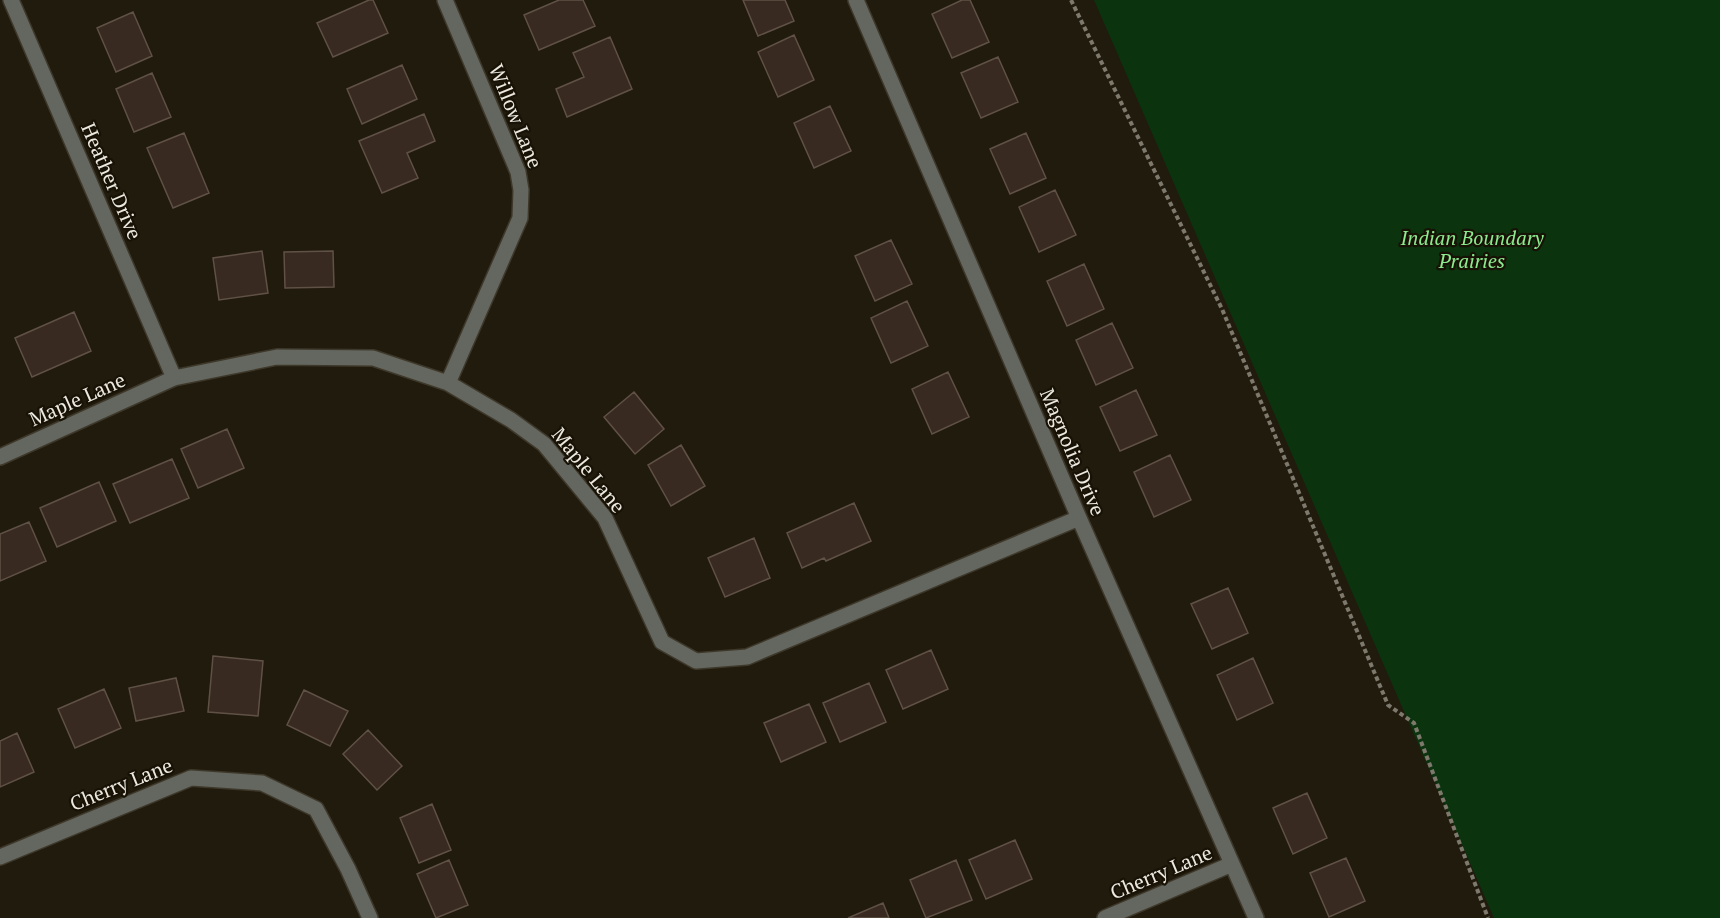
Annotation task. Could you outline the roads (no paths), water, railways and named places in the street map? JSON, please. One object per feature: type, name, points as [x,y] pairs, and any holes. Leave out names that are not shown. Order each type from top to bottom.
[{"type":"street","name":"Heather Drive","points":[[11,0],[174,378]]},
{"type":"street","name":"Willow Lane","points":[[445,0],[518,172],[521,190],[520,218],[448,383]]},
{"type":"street","name":"Magnolia Drive","points":[[856,0],[1079,518],[1256,918]]},
{"type":"street","name":"Maple Lane","points":[[0,457],[174,378],[277,357],[373,358],[448,383],[511,420],[544,444],[605,518],[662,642],[696,661],[747,657],[1079,518]]},
{"type":"street","name":"Cherry Lane","points":[[0,857],[191,778],[262,783],[316,809],[348,869],[370,918]]},
{"type":"street","name":"Cherry Lane","points":[[1106,918],[1232,864]]},
{"type":"park label","name":"Indian Boundary Prairies","points":[[1472,248]]}]
